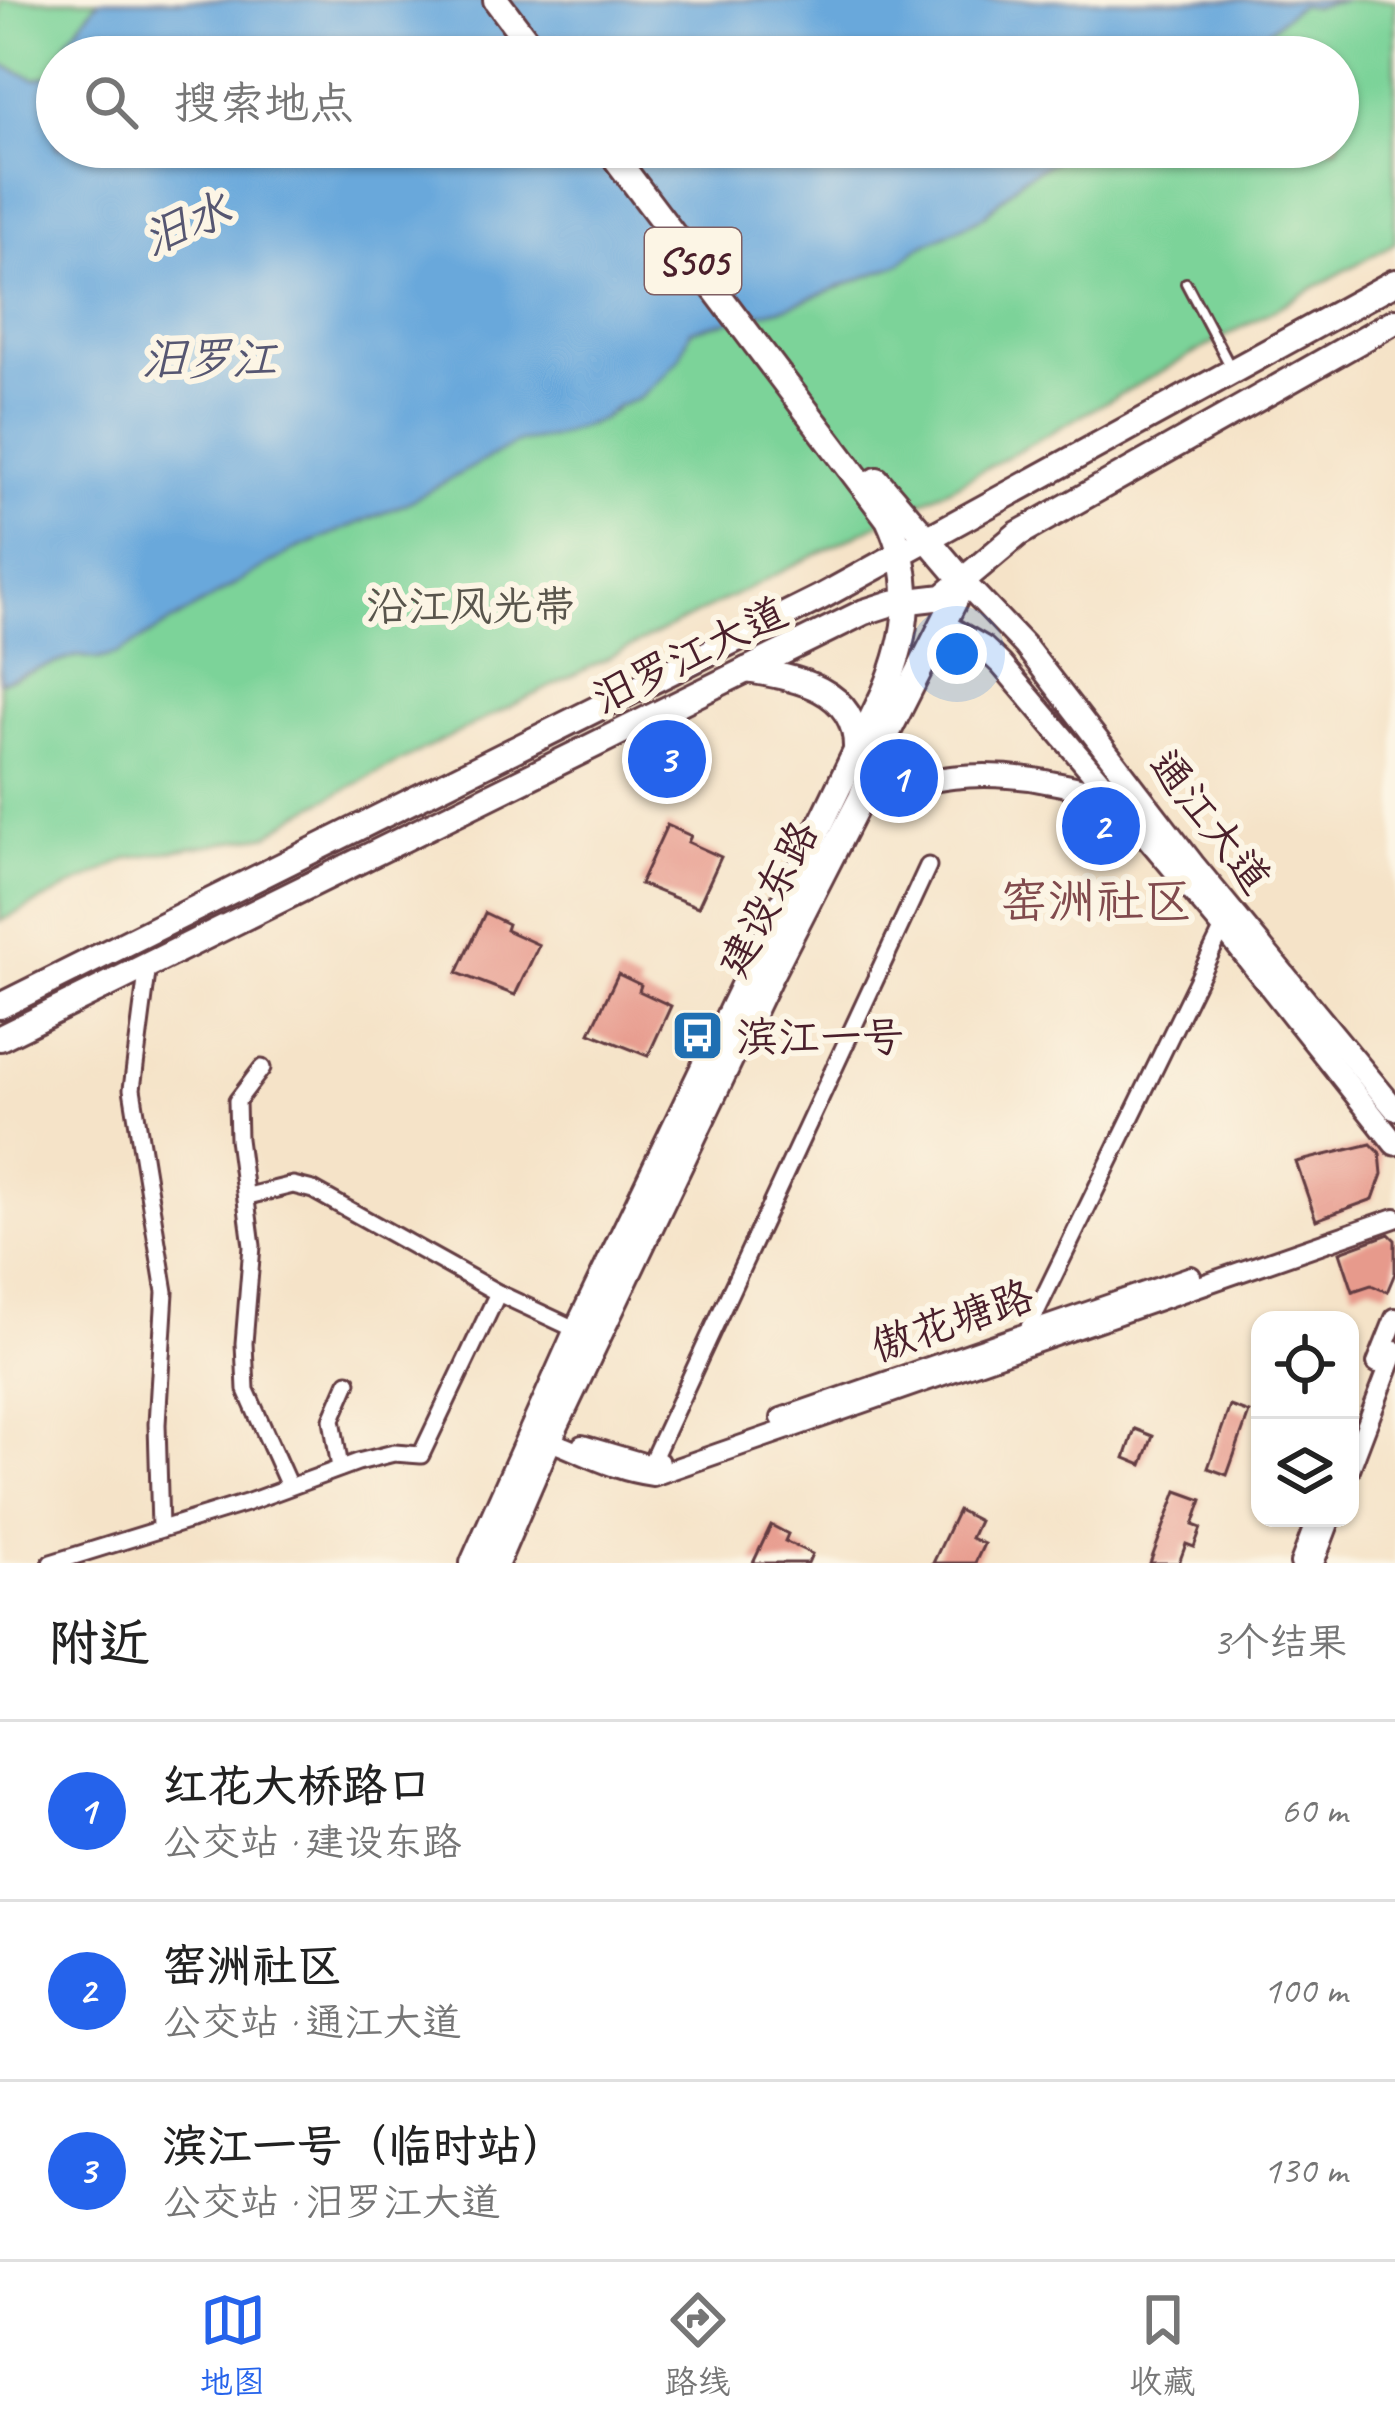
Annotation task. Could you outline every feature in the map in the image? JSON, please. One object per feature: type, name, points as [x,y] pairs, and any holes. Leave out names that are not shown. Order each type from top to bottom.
[{"type":"main road","points":[[496,0],[523,36]]},
{"type":"main road","points":[[508,0],[535,36]]},
{"type":"main road","name":"S505","points":[[623,168],[782,374],[964,582]]},
{"type":"main road","name":"S505","points":[[632,168],[888,519],[901,554]]},
{"type":"main road","name":"汨罗江大道","points":[[0,1006],[901,554],[1395,282]]},
{"type":"main road","name":"汨罗江大道","points":[[0,1038],[864,612],[936,600],[1018,534],[1395,321]]},
{"type":"main road","name":"建设东路","points":[[496,1563],[577,1330],[898,662],[909,602],[901,554]]},
{"type":"main road","name":"建设东路","points":[[473,1563],[861,798],[879,750],[964,582]]},
{"type":"main road","name":"通江大道","points":[[964,582],[1025,646],[1395,1144]]},
{"type":"main road","name":"通江大道","points":[[909,602],[923,615],[983,647],[1001,664],[1129,816],[1395,1109]]},
{"type":"main road","points":[[746,670],[778,674],[838,701],[857,730],[856,752]]},
{"type":"main road","points":[[861,798],[929,779],[990,774],[1094,792],[1129,816]]},
{"type":"street","points":[[542,1432],[650,1465],[928,866]]},
{"type":"street","points":[[1027,1331],[1229,921]]},
{"type":"street","points":[[148,965],[132,1089],[165,1292],[157,1424],[160,1528]]},
{"type":"street","points":[[262,1068],[237,1101],[252,1246],[244,1343],[246,1390],[289,1486]]},
{"type":"street","points":[[248,1196],[293,1185],[313,1190],[498,1293],[577,1330]]},
{"type":"street","name":"傲花塘路","points":[[650,1465],[1395,1207]]},
{"type":"street","points":[[542,1432],[579,1456],[652,1476],[1395,1218]]},
{"type":"street","points":[[51,1563],[340,1468],[394,1453],[422,1455],[498,1293]]},
{"type":"street","points":[[1355,1419],[1395,1318]]},
{"type":"street","points":[[1359,1445],[1395,1351]]},
{"type":"street","points":[[340,1468],[332,1419],[348,1382]]},
{"type":"street","points":[[1300,1563],[1314,1527]]},
{"type":"street","points":[[1314,1563],[1328,1527]]},
{"type":"lane","points":[[1186,283],[1234,373]]},
{"type":"green space","points":[[0,0],[99,0],[71,36],[36,36],[36,79],[0,64]]},
{"type":"green space","name":"沿江风光带","points":[[1345,0],[1395,0],[1395,243],[950,488],[375,774],[269,835],[130,858],[0,921],[0,682],[77,656],[98,659],[293,550],[405,504],[475,462],[518,442],[551,437],[601,420],[619,405],[638,399],[680,357],[691,330],[787,307],[900,264],[918,248],[984,216],[1024,177],[1041,168],[1359,168],[1359,36],[1263,36],[1300,4],[1314,7]]},
{"type":"water","points":[[99,0],[1345,0],[1300,5],[1263,36],[71,36]]},
{"type":"water","name":"汨罗江","points":[[0,64],[36,79],[36,168],[1041,168],[1024,177],[984,216],[918,248],[900,264],[787,307],[691,330],[680,357],[666,374],[638,399],[619,405],[601,420],[552,437],[518,442],[405,504],[293,550],[117,654],[98,659],[77,656],[0,682]]},
{"type":"building","points":[[667,825],[691,836],[688,842],[721,857],[698,907],[640,884]]},
{"type":"building","points":[[485,913],[508,924],[506,930],[539,945],[515,995],[457,973]]},
{"type":"building","points":[[618,974],[641,985],[639,991],[671,1006],[648,1056],[590,1033]]},
{"type":"building","points":[[1371,1144],[1380,1153],[1382,1174],[1373,1199],[1316,1220],[1296,1162]]},
{"type":"building","points":[[1389,1234],[1395,1240],[1395,1273],[1387,1292],[1371,1285],[1353,1291],[1340,1252]]},
{"type":"building","points":[[1230,1406],[1249,1413],[1227,1475],[1208,1468]]},
{"type":"building","points":[[1135,1429],[1153,1436],[1142,1465],[1125,1458]]},
{"type":"building","points":[[1177,1491],[1202,1500],[1193,1525],[1201,1528],[1194,1547],[1186,1544],[1179,1563],[1150,1563]]},
{"type":"building","points":[[958,1510],[979,1521],[971,1538],[984,1544],[975,1563],[933,1563]]},
{"type":"building","points":[[771,1525],[788,1534],[785,1541],[812,1554],[808,1563],[753,1563]]},
{"type":"place","name":"滨江一号（临时站）","points":[[667,759]]},
{"type":"place","name":"红花大桥路口","points":[[899,778]]},
{"type":"place","name":"窑洲社区","points":[[1101,826]]},
{"type":"place","name":"滨江一号","points":[[697,1036]]},
{"type":"district","name":"窑洲社区","points":[[1096,900]]},
{"type":"water label","name":"汨水","points":[[186,223]]}]
